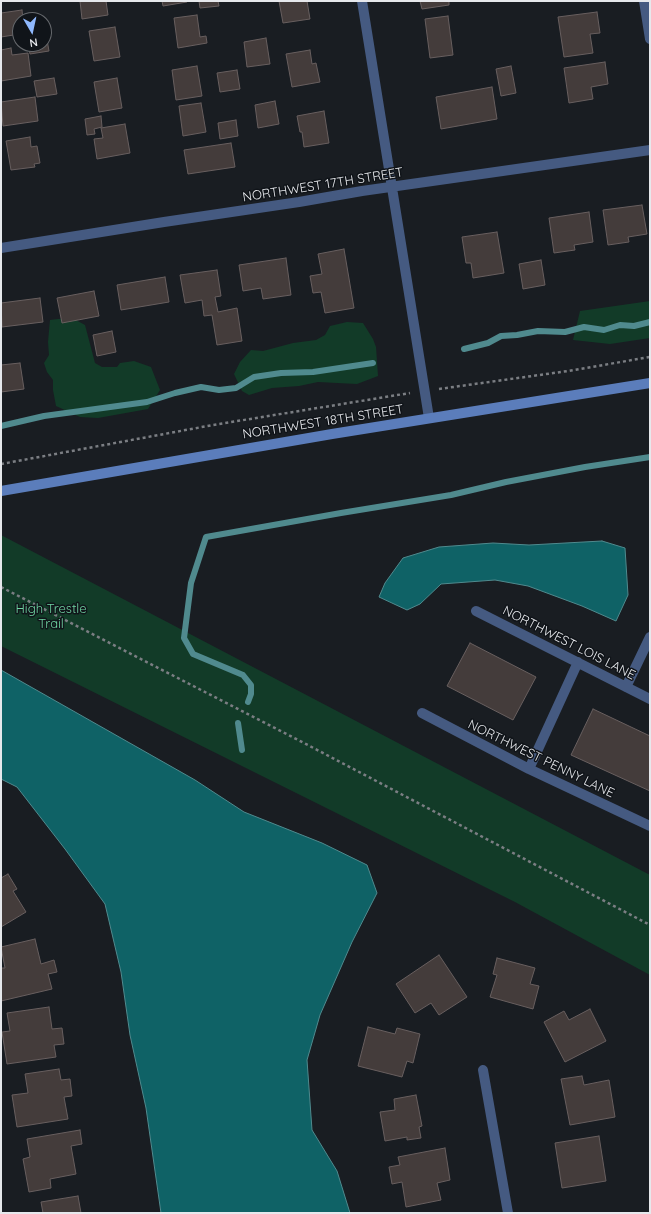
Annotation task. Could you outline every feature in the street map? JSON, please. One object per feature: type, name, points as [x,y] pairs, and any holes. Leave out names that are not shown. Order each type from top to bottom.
[{"type":"main road","name":"NORTHWEST 18TH STREET","points":[[1,491],[429,418],[650,383]]},
{"type":"street","points":[[362,1],[429,418]]},
{"type":"street","points":[[644,1],[650,39]]},
{"type":"street","name":"NORTHWEST 17TH STREET","points":[[1,248],[156,223],[650,150]]},
{"type":"street","name":"NORTHWEST LOIS LANE","points":[[476,611],[650,699]]},
{"type":"street","points":[[626,687],[650,637]]},
{"type":"street","points":[[529,769],[578,662]]},
{"type":"street","name":"NORTHWEST PENNY LANE","points":[[422,714],[529,769],[650,826]]},
{"type":"street","points":[[483,1070],[508,1213]]},
{"type":"path","points":[[1,464],[220,424],[424,392],[451,386],[650,357]]},
{"type":"path","points":[[1,586],[650,925]]},
{"type":"green space","points":[[650,301],[650,338],[610,344],[573,340],[580,311]]},
{"type":"green space","points":[[74,319],[85,325],[95,363],[102,367],[117,367],[120,363],[134,361],[151,367],[160,390],[148,409],[98,418],[80,417],[56,406],[53,380],[47,372],[44,363],[49,355],[48,342],[50,320]]},
{"type":"green space","points":[[347,322],[363,323],[373,339],[376,347],[378,376],[357,384],[318,382],[299,386],[272,388],[249,395],[242,391],[234,374],[240,362],[251,350],[263,351],[293,343],[316,340],[325,335],[330,326]]},
{"type":"green space","name":"High Trestle Trail","points":[[1,535],[650,875],[650,975],[515,902],[1,646]]},
{"type":"water","points":[[602,541],[625,548],[628,595],[616,621],[582,606],[528,586],[495,580],[441,584],[420,604],[407,610],[379,597],[385,583],[403,558],[439,547],[493,543],[529,545]]},
{"type":"water","points":[[1,670],[195,780],[244,812],[322,843],[367,865],[377,893],[352,942],[320,1015],[307,1060],[312,1130],[337,1171],[350,1213],[161,1213],[146,1108],[130,1035],[121,972],[105,904],[17,787],[1,779]]},
{"type":"building","points":[[80,1],[106,1],[108,15],[82,19]]},
{"type":"building","points":[[162,1],[187,1],[187,2],[163,6]]},
{"type":"building","points":[[199,1],[218,1],[219,6],[200,8]]},
{"type":"building","points":[[279,1],[307,1],[310,19],[283,23]]},
{"type":"building","points":[[420,1],[449,1],[449,5],[422,9]]},
{"type":"building","points":[[22,10],[22,12],[12,12],[12,35],[1,37],[1,13]]},
{"type":"building","points":[[597,12],[600,33],[590,34],[593,53],[564,57],[558,17]]},
{"type":"building","points":[[197,15],[200,37],[206,36],[207,43],[178,48],[174,18]]},
{"type":"building","points":[[448,16],[453,55],[430,58],[425,19]]},
{"type":"building","points":[[115,27],[120,57],[94,61],[89,31]]},
{"type":"building","points":[[266,38],[270,64],[247,67],[244,42]]},
{"type":"building","points":[[11,48],[12,55],[28,53],[31,76],[1,81],[1,50]]},
{"type":"building","points":[[310,50],[312,64],[316,63],[320,82],[292,87],[286,54]]},
{"type":"building","points":[[30,52],[43,52],[30,54]]},
{"type":"building","points":[[605,62],[608,84],[591,87],[593,99],[569,103],[564,68]]},
{"type":"building","points":[[197,66],[202,96],[176,100],[172,70]]},
{"type":"building","points":[[511,66],[516,93],[501,96],[496,69]]},
{"type":"building","points":[[237,70],[240,89],[220,92],[217,73]]},
{"type":"building","points":[[54,78],[57,94],[37,97],[34,81]]},
{"type":"building","points":[[117,78],[122,108],[99,112],[94,82]]},
{"type":"building","points":[[492,87],[497,119],[441,129],[436,97]]},
{"type":"building","points":[[35,97],[38,121],[3,126],[1,102]]},
{"type":"building","points":[[275,101],[279,124],[258,128],[255,105]]},
{"type":"building","points":[[201,103],[206,132],[183,136],[179,106]]},
{"type":"building","points":[[324,111],[329,143],[304,147],[302,132],[300,132],[297,116]]},
{"type":"building","points":[[101,116],[102,127],[94,129],[95,134],[87,135],[85,119]]},
{"type":"building","points":[[236,120],[238,136],[220,139],[218,123]]},
{"type":"building","points":[[125,124],[130,153],[97,159],[94,139],[103,138],[101,128]]},
{"type":"building","points":[[30,137],[31,147],[37,146],[40,163],[34,164],[35,167],[11,170],[6,141]]},
{"type":"building","points":[[231,143],[235,167],[188,174],[184,150]]},
{"type":"building","points":[[642,205],[647,234],[628,237],[629,242],[608,245],[603,210]]},
{"type":"building","points":[[589,212],[593,242],[574,245],[575,250],[554,253],[549,218]]},
{"type":"building","points":[[497,232],[504,273],[473,278],[471,263],[466,263],[462,237]]},
{"type":"building","points":[[344,249],[354,308],[325,313],[321,292],[313,293],[310,276],[322,274],[318,254]]},
{"type":"building","points":[[286,258],[291,295],[263,299],[261,288],[243,291],[239,265]]},
{"type":"building","points":[[541,260],[545,285],[523,289],[519,264]]},
{"type":"building","points":[[217,270],[221,296],[215,297],[218,312],[237,308],[242,341],[217,345],[212,315],[204,316],[202,300],[185,303],[180,275]]},
{"type":"building","points":[[165,277],[169,302],[121,310],[117,285]]},
{"type":"building","points":[[94,291],[99,316],[62,323],[57,298]]},
{"type":"building","points":[[40,298],[43,322],[2,327],[1,303]]},
{"type":"building","points":[[112,331],[116,352],[97,356],[93,335]]},
{"type":"building","points":[[20,363],[24,389],[1,392],[1,365]]},
{"type":"building","points":[[470,643],[536,677],[513,720],[447,686]]},
{"type":"building","points":[[593,709],[650,736],[650,791],[571,755]]},
{"type":"building","points":[[8,874],[17,889],[13,891],[26,912],[1,927],[1,878]]},
{"type":"building","points":[[35,939],[41,964],[54,960],[57,972],[48,974],[52,989],[1,1001],[1,968],[5,968],[1,947]]},
{"type":"building","points":[[439,955],[467,997],[439,1015],[431,1003],[415,1013],[396,984]]},
{"type":"building","points":[[497,958],[535,968],[530,984],[539,986],[533,1009],[490,997],[497,975],[493,974]]},
{"type":"building","points":[[49,1007],[52,1029],[62,1028],[64,1044],[54,1045],[56,1057],[7,1064],[2,1032],[10,1031],[7,1013]]},
{"type":"building","points":[[590,1009],[606,1041],[565,1062],[544,1022],[564,1011],[569,1020]]},
{"type":"building","points":[[368,1027],[395,1034],[397,1028],[420,1034],[413,1063],[407,1061],[402,1077],[358,1066]]},
{"type":"building","points":[[59,1069],[61,1080],[70,1079],[72,1096],[64,1097],[68,1119],[17,1127],[12,1095],[28,1093],[25,1074]]},
{"type":"building","points":[[582,1076],[584,1085],[609,1080],[615,1117],[570,1125],[561,1079]]},
{"type":"building","points":[[416,1095],[422,1126],[419,1127],[421,1138],[407,1140],[407,1137],[385,1141],[380,1112],[395,1110],[394,1099]]},
{"type":"building","points":[[80,1130],[82,1144],[71,1146],[76,1174],[50,1179],[51,1188],[29,1192],[23,1159],[30,1157],[27,1139]]},
{"type":"building","points":[[599,1136],[606,1181],[562,1188],[555,1143]]},
{"type":"building","points":[[445,1148],[450,1180],[437,1183],[441,1200],[406,1207],[402,1182],[392,1184],[389,1167],[400,1165],[398,1157]]},
{"type":"building","points":[[78,1196],[81,1213],[43,1213],[41,1202]]},
{"type":"waterway","points":[[464,349],[488,343],[501,336],[538,331],[565,332],[584,327],[604,330],[620,325],[634,326],[650,322]]},
{"type":"waterway","points":[[1,426],[44,416],[147,402],[201,387],[219,390],[236,388],[254,377],[281,373],[313,372],[373,363]]},
{"type":"waterway","points":[[248,702],[251,694],[251,685],[243,675],[193,654],[184,638],[191,583],[206,537],[451,495],[506,482],[585,467],[650,457]]},
{"type":"waterway","points":[[238,723],[242,750]]}]
